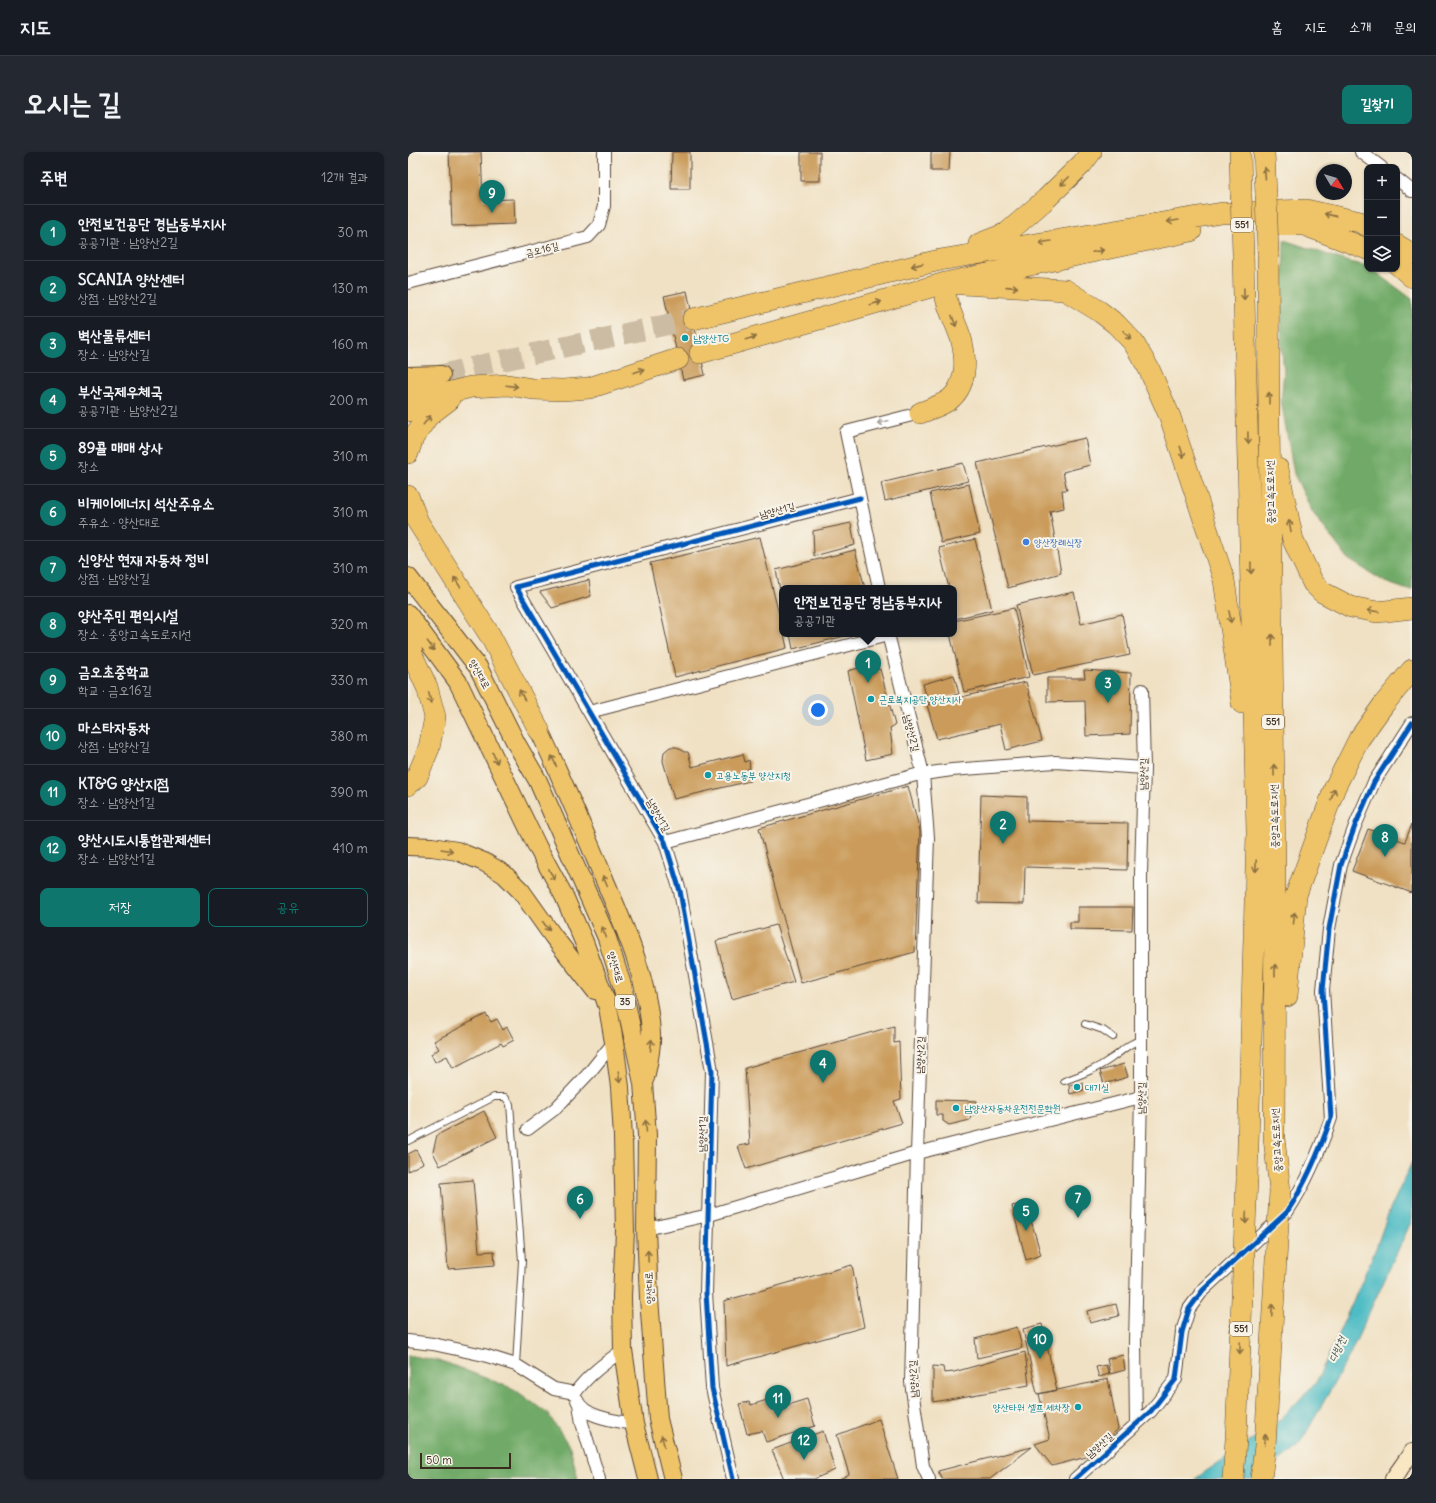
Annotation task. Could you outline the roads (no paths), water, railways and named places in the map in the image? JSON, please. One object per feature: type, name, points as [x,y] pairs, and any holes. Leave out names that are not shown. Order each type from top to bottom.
[{"type":"highway","points":[[940,260],[1007,233],[1046,199],[1082,164],[1091,152]]},
{"type":"highway","name":"중앙고속도로지선","points":[[1233,1479],[1247,1179],[1257,833],[1240,152]]},
{"type":"highway","name":"중앙고속도로지선","points":[[1261,1479],[1265,1446],[1280,1191],[1274,1138],[1275,867],[1268,253],[1264,152]]},
{"type":"highway","points":[[693,319],[940,260],[1222,213],[1306,210],[1360,222],[1364,224]]},
{"type":"highway","points":[[700,353],[945,283],[1221,225],[1304,224],[1364,248]]},
{"type":"highway","points":[[1400,246],[1412,254]]},
{"type":"highway","points":[[1400,267],[1412,277]]},
{"type":"highway","points":[[920,413],[936,407],[950,399],[958,388],[964,374],[965,358],[962,342],[946,298],[945,283]]},
{"type":"highway","points":[[945,283],[1065,290],[1116,324],[1133,342],[1149,369],[1170,417],[1224,580],[1238,668],[1257,833]]},
{"type":"highway","points":[[408,411],[439,395],[471,387],[508,385],[534,389],[563,390],[589,388],[678,360]]},
{"type":"highway","points":[[408,453],[413,438],[428,416],[447,400],[486,386]]},
{"type":"highway","points":[[1269,425],[1293,540],[1313,583],[1322,592],[1351,607],[1377,612],[1412,608]]},
{"type":"highway","points":[[408,496],[418,522],[491,637],[539,730]]},
{"type":"highway","points":[[408,636],[413,657],[427,687],[435,717],[429,748],[417,777],[408,785]]},
{"type":"highway","points":[[1274,1138],[1296,895],[1335,787],[1359,739],[1384,704],[1412,670]]},
{"type":"main road","points":[[408,376],[441,375],[408,395]]},
{"type":"main road","name":"양산대로","points":[[408,577],[478,666],[516,743],[538,781],[607,938],[622,985],[643,1083],[647,1136],[646,1229],[649,1298],[658,1419],[673,1479]]},
{"type":"main road","name":"양산대로","points":[[408,614],[458,682],[534,840],[564,896],[584,942],[608,1007],[620,1087],[623,1136],[625,1231],[622,1296],[623,1350],[634,1424],[648,1479]]},
{"type":"main road","points":[[539,730],[562,779],[635,952],[646,998],[652,1034],[650,1058],[643,1083]]},
{"type":"main road","points":[[408,846],[432,847],[457,851],[484,862],[504,874],[521,891],[553,936],[608,1007]]},
{"type":"main road","points":[[1393,1479],[1412,1452]]},
{"type":"street","name":"금오16길","points":[[408,283],[588,237],[599,225],[604,206],[604,152]]},
{"type":"street","points":[[1361,152],[1377,164]]},
{"type":"street","points":[[1400,181],[1412,191]]},
{"type":"street","points":[[877,585],[846,432],[920,413]]},
{"type":"street","name":"남양산1길","points":[[733,1479],[712,1388],[706,1293],[712,1071],[680,891],[665,842],[516,587],[860,498]]},
{"type":"street","points":[[589,712],[880,637]]},
{"type":"street","name":"남양산2길","points":[[888,637],[922,774],[928,838],[911,1382],[923,1466],[929,1479]]},
{"type":"street","name":"남양산길","points":[[1075,1479],[1136,1425],[1135,1342],[1141,1097],[1140,873],[1144,768],[1142,690]]},
{"type":"street","points":[[1136,1425],[1151,1410],[1176,1379],[1182,1332],[1189,1309],[1203,1290],[1287,1212],[1325,1138],[1331,1118],[1323,990],[1329,929],[1341,865],[1355,826],[1374,782],[1412,723]]},
{"type":"street","points":[[665,842],[922,774],[952,770],[1054,762],[1144,768]]},
{"type":"street","points":[[528,1129],[556,1108],[589,1073],[614,1042]]},
{"type":"street","points":[[646,1229],[709,1215],[917,1153],[1141,1097]]},
{"type":"street","points":[[408,1341],[433,1344],[484,1355],[516,1365],[554,1389],[577,1399],[596,1416],[634,1424]]},
{"type":"street","points":[[599,1479],[582,1422],[577,1399],[584,1381],[597,1369],[623,1350]]},
{"type":"lane","points":[[1084,1024],[1102,1030],[1113,1037]]},
{"type":"lane","points":[[1064,1081],[1092,1071],[1112,1059],[1132,1042],[1141,1040]]},
{"type":"lane","points":[[408,1141],[494,1097],[505,1097],[510,1104],[522,1261],[516,1365]]},
{"type":"water","name":"다방천","points":[[1412,1162],[1411,1222],[1349,1356],[1298,1447],[1253,1479],[1195,1479],[1280,1420],[1317,1381],[1358,1290],[1376,1248],[1389,1212]]},
{"type":"tunnel","points":[[441,375],[693,319]]},
{"type":"place","name":"금오초중학교","points":[[492,213]]},
{"type":"place","name":"남양산TG","points":[[685,338]]},
{"type":"place","name":"양산장례식장","points":[[1026,542]]},
{"type":"place","name":"안전보건공단 경남동부지사","points":[[868,683]]},
{"type":"place","name":"근로복지공단 양산지사","points":[[871,699]]},
{"type":"place","name":"벽산물류센터","points":[[1108,703]]},
{"type":"place","name":"고용노동부 양산지청","points":[[708,775]]},
{"type":"place","name":"SCANIA 양산센터","points":[[1003,844]]},
{"type":"place","name":"양산주민 편익시설","points":[[1385,857]]},
{"type":"place","name":"부산국제우체국","points":[[823,1083]]},
{"type":"place","name":"대기실","points":[[1077,1087]]},
{"type":"place","name":"남양산자동차운전전문학원","points":[[956,1108]]},
{"type":"place","name":"신양산 현재 자동차 정비","points":[[1078,1218]]},
{"type":"place","name":"비케이에너지 석산주유소","points":[[580,1219]]},
{"type":"place","name":"89콜 매매 상사","points":[[1026,1231]]},
{"type":"place","name":"마스타자동차","points":[[1040,1359]]},
{"type":"place","name":"양산타워 셀프 세차장","points":[[1078,1407]]},
{"type":"place","name":"KT&G 양산지점","points":[[778,1418]]},
{"type":"place","name":"양산시도시통합관제센터","points":[[804,1460]]}]
